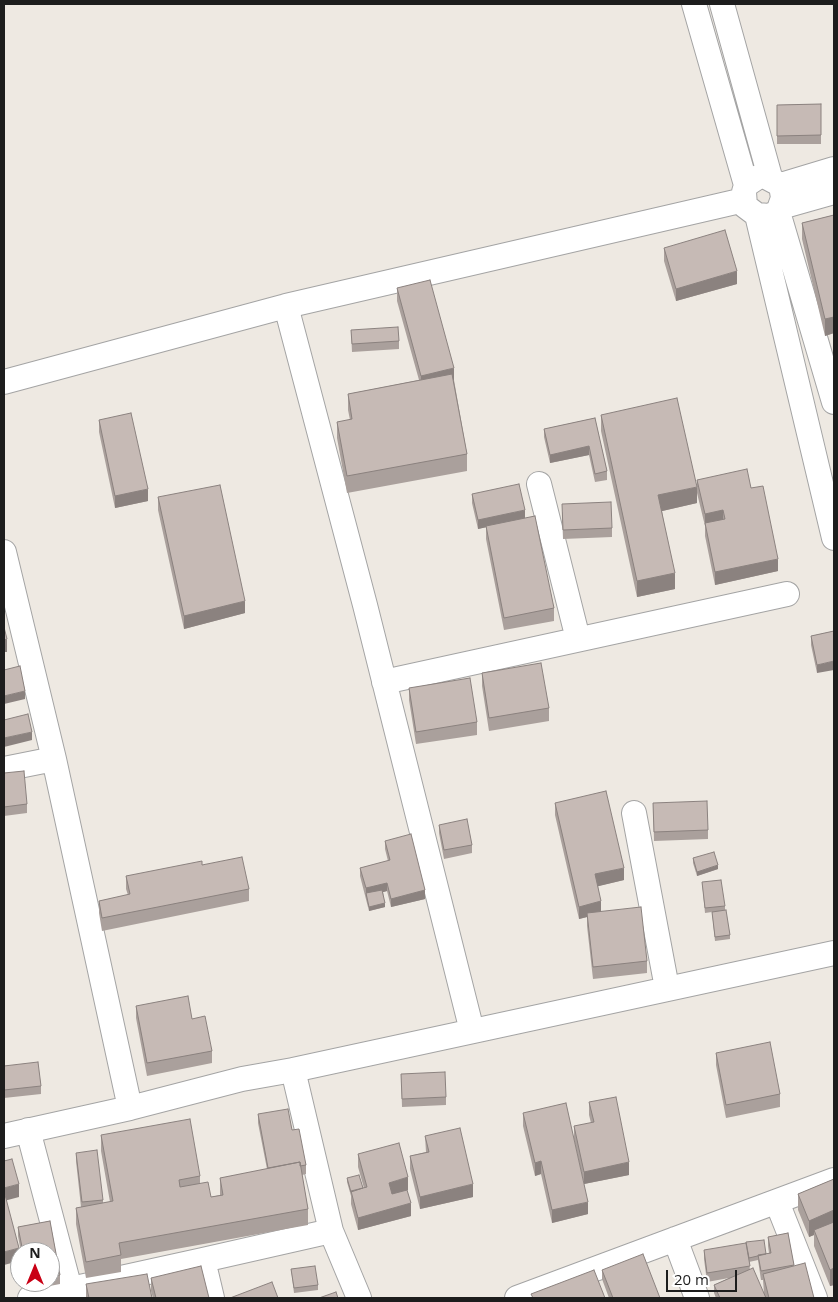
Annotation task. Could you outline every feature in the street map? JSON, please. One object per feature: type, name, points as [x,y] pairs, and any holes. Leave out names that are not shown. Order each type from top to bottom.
[{"type":"street","points":[[694,4],[765,197],[834,402]]},
{"type":"street","points":[[722,4],[765,197],[834,538]]},
{"type":"street","points":[[765,197],[834,169]]},
{"type":"street","points":[[4,382],[286,306],[765,197],[834,192]]},
{"type":"street","points":[[286,306],[472,1031]]},
{"type":"street","points":[[538,484],[578,640]]},
{"type":"street","points":[[4,552],[54,759],[130,1108]]},
{"type":"street","points":[[384,682],[787,594]]},
{"type":"street","points":[[4,769],[54,759]]},
{"type":"street","points":[[634,813],[667,988]]},
{"type":"street","points":[[4,1136],[130,1108],[242,1079],[293,1070],[834,953]]},
{"type":"street","points":[[293,1070],[331,1231],[359,1298]]},
{"type":"street","points":[[28,1130],[70,1289]]},
{"type":"street","points":[[517,1298],[834,1180]]},
{"type":"street","points":[[777,1202],[815,1298]]},
{"type":"street","points":[[30,1298],[331,1231]]},
{"type":"street","points":[[675,1239],[698,1298]]},
{"type":"street","points":[[203,1260],[212,1298]]},
{"type":"building","points":[[821,104],[821,135],[777,136],[777,105]]},
{"type":"building","points":[[834,215],[834,317],[825,319],[802,223]]},
{"type":"building","points":[[725,230],[737,271],[676,289],[664,248]]},
{"type":"building","points":[[430,280],[454,368],[421,376],[397,288]]},
{"type":"building","points":[[398,327],[399,341],[352,344],[351,330]]},
{"type":"building","points":[[452,374],[467,454],[347,476],[337,422],[352,419],[348,394]]},
{"type":"building","points":[[677,398],[697,487],[658,495],[675,573],[637,581],[601,415]]},
{"type":"building","points":[[131,413],[148,489],[115,496],[99,420]]},
{"type":"building","points":[[595,418],[607,471],[595,474],[589,446],[550,455],[544,429]]},
{"type":"building","points":[[747,469],[751,488],[763,486],[778,559],[715,572],[705,523],[725,519],[723,510],[705,514],[697,480]]},
{"type":"building","points":[[519,484],[525,510],[478,520],[472,494]]},
{"type":"building","points":[[220,485],[245,601],[184,616],[158,497]]},
{"type":"building","points":[[611,502],[612,528],[563,530],[562,504]]},
{"type":"building","points":[[535,516],[554,608],[504,618],[486,526]]},
{"type":"building","points":[[4,627],[7,639],[4,640]]},
{"type":"building","points":[[834,631],[834,661],[817,665],[811,636]]},
{"type":"building","points":[[541,663],[549,708],[489,718],[482,673]]},
{"type":"building","points":[[20,666],[25,691],[4,696],[4,670]]},
{"type":"building","points":[[470,678],[477,722],[416,732],[409,688]]},
{"type":"building","points":[[28,714],[32,732],[4,738],[4,720]]},
{"type":"building","points":[[24,771],[27,804],[4,807],[4,773]]},
{"type":"building","points":[[606,791],[624,868],[595,874],[601,901],[579,907],[555,803]]},
{"type":"building","points":[[707,801],[708,830],[654,832],[653,803]]},
{"type":"building","points":[[467,819],[472,845],[444,850],[439,825]]},
{"type":"building","points":[[411,834],[425,890],[391,899],[387,883],[366,888],[360,868],[390,860],[385,841]]},
{"type":"building","points":[[714,852],[718,865],[697,872],[693,858]]},
{"type":"building","points":[[242,857],[249,889],[102,918],[99,901],[130,894],[126,876],[202,861],[202,865]]},
{"type":"building","points":[[721,880],[725,906],[705,908],[702,882]]},
{"type":"building","points":[[382,890],[385,903],[369,907],[366,893]]},
{"type":"building","points":[[641,907],[647,961],[593,967],[587,913]]},
{"type":"building","points":[[726,910],[730,935],[715,937],[712,912]]},
{"type":"building","points":[[188,996],[192,1019],[205,1016],[212,1051],[147,1063],[136,1006]]},
{"type":"building","points":[[770,1042],[780,1094],[726,1105],[716,1053]]},
{"type":"building","points":[[38,1062],[41,1086],[4,1090],[4,1066]]},
{"type":"building","points":[[445,1072],[446,1097],[402,1099],[401,1074]]},
{"type":"building","points":[[616,1097],[629,1162],[584,1172],[574,1126],[594,1122],[589,1102]]},
{"type":"building","points":[[566,1103],[588,1202],[552,1210],[541,1161],[535,1163],[523,1113]]},
{"type":"building","points":[[288,1109],[292,1130],[299,1129],[306,1165],[300,1166],[300,1162],[268,1168],[258,1114]]},
{"type":"building","points":[[190,1119],[200,1176],[179,1180],[180,1187],[208,1182],[211,1197],[223,1195],[220,1178],[300,1162],[308,1209],[119,1243],[121,1255],[86,1262],[76,1208],[113,1201],[101,1135]]},
{"type":"building","points":[[460,1128],[473,1184],[420,1197],[410,1156],[429,1152],[425,1136]]},
{"type":"building","points":[[399,1143],[408,1177],[389,1183],[392,1194],[407,1190],[411,1203],[358,1218],[351,1191],[367,1187],[358,1154]]},
{"type":"building","points":[[97,1150],[103,1200],[82,1202],[76,1153]]},
{"type":"building","points":[[12,1159],[19,1184],[4,1188],[4,1161]]},
{"type":"building","points":[[359,1175],[363,1188],[351,1192],[347,1178]]},
{"type":"building","points":[[834,1179],[834,1210],[809,1221],[798,1194]]},
{"type":"building","points":[[4,1191],[17,1242],[10,1242],[10,1250],[4,1252]]},
{"type":"building","points":[[50,1221],[54,1242],[21,1242],[18,1227]]},
{"type":"building","points":[[834,1222],[834,1268],[830,1270],[814,1230]]},
{"type":"building","points":[[788,1233],[794,1265],[761,1271],[758,1255],[771,1253],[768,1237]]},
{"type":"building","points":[[764,1240],[766,1254],[749,1258],[746,1242]]},
{"type":"building","points":[[746,1243],[750,1266],[707,1273],[704,1250]]},
{"type":"building","points":[[643,1254],[660,1298],[613,1298],[602,1270]]},
{"type":"building","points":[[805,1263],[814,1298],[769,1298],[763,1274]]},
{"type":"building","points":[[201,1266],[209,1298],[156,1298],[151,1278]]},
{"type":"building","points":[[315,1266],[318,1285],[294,1288],[291,1269]]},
{"type":"building","points":[[753,1268],[766,1298],[720,1298],[714,1285]]},
{"type":"building","points":[[594,1270],[605,1298],[533,1298],[531,1294]]},
{"type":"building","points":[[147,1274],[152,1298],[89,1298],[86,1284]]},
{"type":"building","points":[[272,1282],[278,1298],[230,1298]]},
{"type":"building","points":[[336,1292],[338,1298],[319,1298]]}]
